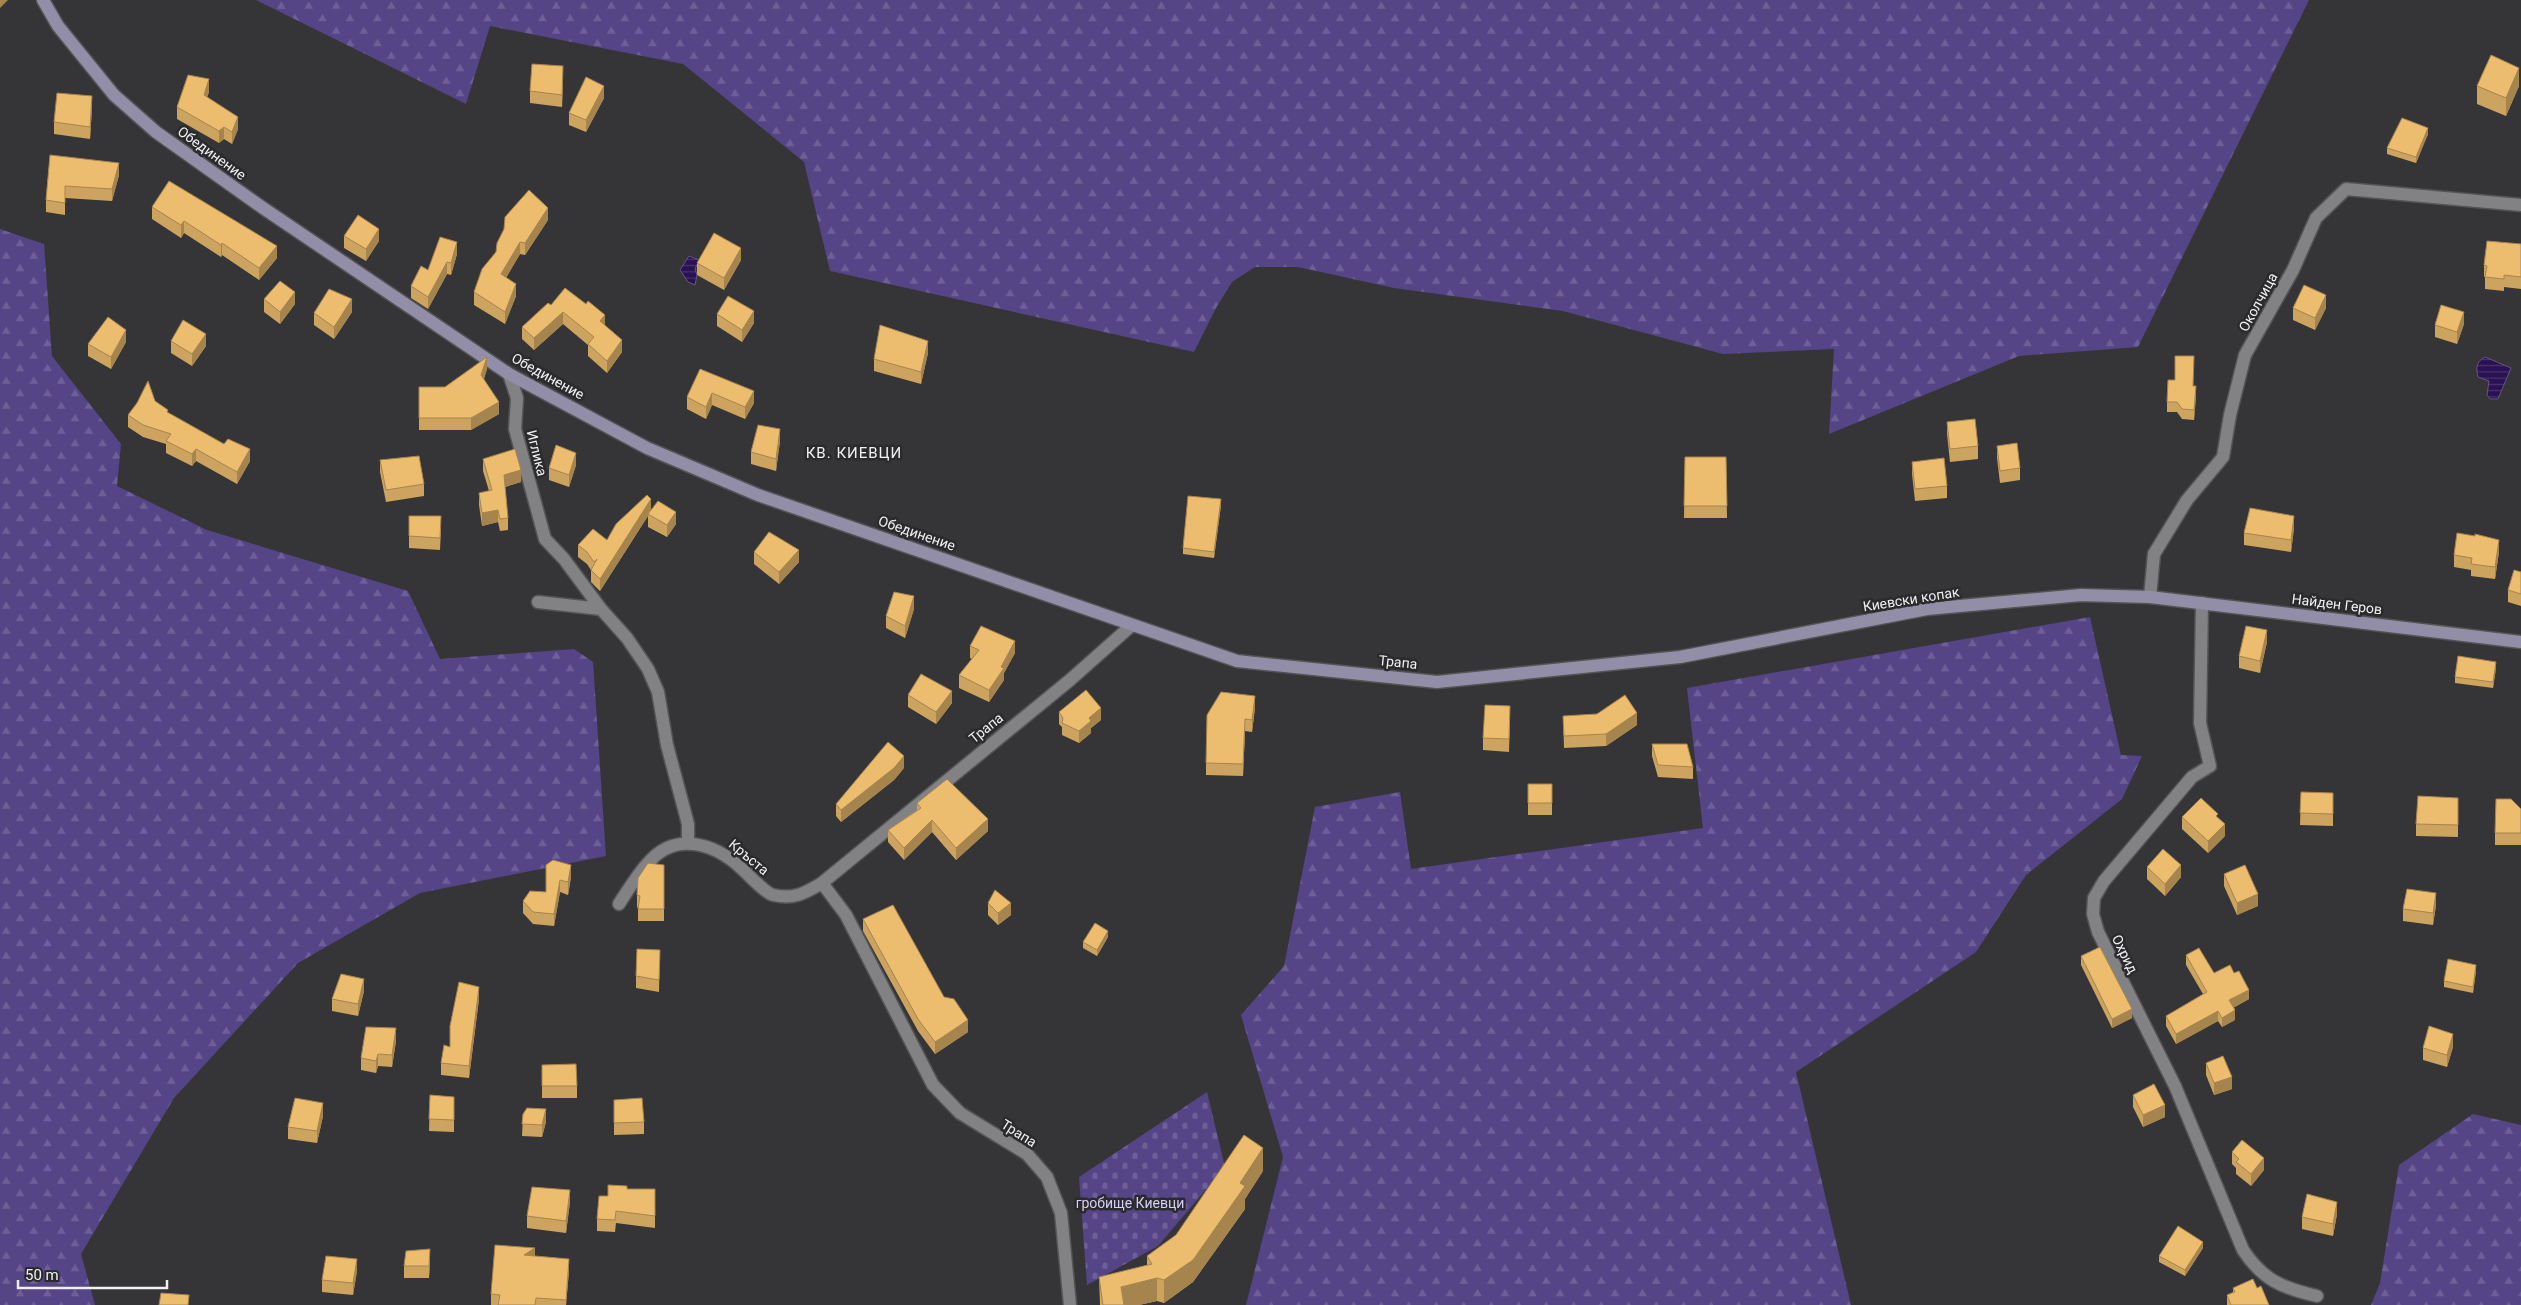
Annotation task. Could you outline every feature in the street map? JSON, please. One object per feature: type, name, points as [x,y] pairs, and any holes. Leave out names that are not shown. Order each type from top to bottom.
[{"type":"street","name":"Обединение","points":[[43,0],[58,26],[114,95],[156,132],[262,208],[509,374],[648,448],[758,495],[1132,625]]},
{"type":"street","name":"Околчица","points":[[2150,597],[2154,554],[2187,500],[2223,456],[2230,415],[2245,355],[2293,270],[2316,218],[2346,189],[2521,205]]},
{"type":"street","name":"Иглика","points":[[509,374],[517,398],[514,429],[545,539],[564,559],[601,608]]},
{"type":"street","name":"Киевски копак","points":[[1680,657],[1927,609],[2081,595],[2150,597]]},
{"type":"street","name":"Найден Геров","points":[[2150,597],[2521,642]]},
{"type":"street","points":[[538,602],[601,608],[648,669],[658,692],[666,745],[688,824],[688,843]]},
{"type":"street","name":"Охрид","points":[[2202,603],[2200,723],[2210,766],[2192,777],[2104,881],[2094,898],[2093,914],[2106,951],[2178,1095],[2243,1250],[2252,1264],[2266,1278],[2295,1291],[2317,1296]]},
{"type":"street","name":"Трапа","points":[[1070,1305],[1062,1213],[1047,1177],[1027,1154],[960,1113],[933,1085],[846,915],[822,883],[1070,680],[1132,625],[1237,661],[1437,682],[1680,657]]},
{"type":"street","name":"Кръста","points":[[619,904],[648,862],[664,849],[688,843],[710,846],[728,856],[771,895],[798,897],[822,883]]},
{"type":"green space","points":[[256,0],[2309,0],[2138,347],[2019,356],[1829,434],[1834,349],[1723,354],[1563,311],[1394,288],[1298,267],[1255,267],[1232,282],[1216,308],[1194,352],[830,271],[804,162],[683,64],[490,26],[466,104]]},
{"type":"green space","points":[[0,229],[44,244],[52,356],[121,444],[117,486],[207,530],[408,591],[440,659],[574,649],[593,662],[606,856],[420,893],[298,963],[174,1098],[81,1254],[95,1305],[0,1305]]},
{"type":"green space","points":[[2090,617],[2121,755],[2142,756],[2122,799],[2026,875],[1976,952],[1796,1072],[1851,1305],[1246,1305],[1283,1157],[1241,1015],[1284,966],[1315,807],[1400,792],[1411,869],[1703,828],[1687,688]]},
{"type":"green space","name":"гробище Киевци","points":[[1207,1092],[1225,1167],[1158,1246],[1087,1285],[1079,1177]]},
{"type":"green space","points":[[2473,1114],[2521,1125],[2521,1305],[2371,1305],[2380,1283],[2399,1165]]},
{"type":"shaded area","points":[[689,256],[699,260],[695,269],[697,275],[695,285],[688,282],[680,270]]},
{"type":"shaded area","points":[[2485,357],[2511,368],[2498,399],[2490,399],[2487,395],[2489,381],[2478,377],[2477,365]]},
{"type":"building","points":[[2491,55],[2519,68],[2506,98],[2477,86]]},
{"type":"building","points":[[532,64],[563,66],[562,95],[530,91]]},
{"type":"building","points":[[188,75],[209,79],[204,95],[238,117],[232,132],[224,127],[219,131],[177,107]]},
{"type":"building","points":[[586,77],[604,86],[586,120],[569,113]]},
{"type":"building","points":[[57,93],[92,96],[90,127],[54,122]]},
{"type":"building","points":[[2402,118],[2428,128],[2416,157],[2387,148]]},
{"type":"building","points":[[50,155],[119,163],[112,189],[65,186],[65,203],[46,200]]},
{"type":"building","points":[[169,181],[277,246],[259,268],[222,243],[221,245],[184,221],[181,225],[152,207]]},
{"type":"building","points":[[529,190],[548,208],[525,243],[520,242],[501,274],[516,284],[505,312],[474,292],[482,269],[496,252],[497,243],[504,229],[505,217]]},
{"type":"building","points":[[358,215],[379,229],[366,249],[344,236]]},
{"type":"building","points":[[714,233],[741,248],[724,278],[697,263]]},
{"type":"building","points":[[440,237],[457,242],[451,263],[447,262],[428,297],[411,286],[421,266],[428,270]]},
{"type":"building","points":[[2487,241],[2521,244],[2521,277],[2504,275],[2504,279],[2485,277],[2487,266],[2484,265]]},
{"type":"building","points":[[280,281],[295,292],[280,312],[264,299]]},
{"type":"building","points":[[2304,285],[2326,295],[2315,318],[2293,308]]},
{"type":"building","points":[[565,288],[586,304],[588,301],[605,315],[600,321],[622,340],[607,361],[588,344],[594,337],[563,312],[534,338],[522,327],[548,303],[551,305]]},
{"type":"building","points":[[329,289],[352,299],[334,327],[314,313]]},
{"type":"building","points":[[728,296],[754,311],[742,330],[717,314]]},
{"type":"building","points":[[2441,305],[2464,312],[2457,332],[2435,325]]},
{"type":"building","points":[[108,317],[126,330],[111,357],[88,344]]},
{"type":"building","points":[[183,320],[206,334],[192,354],[171,341]]},
{"type":"building","points":[[880,325],[928,341],[921,372],[874,359]]},
{"type":"building","points":[[2175,356],[2194,356],[2193,386],[2196,386],[2194,410],[2182,409],[2177,402],[2167,402],[2168,380],[2175,380]]},
{"type":"building","points":[[487,357],[481,375],[499,402],[471,418],[419,418],[419,387],[445,387]]},
{"type":"building","points":[[700,369],[754,391],[745,407],[712,393],[706,407],[687,397]]},
{"type":"building","points":[[148,381],[155,401],[168,410],[167,412],[224,444],[228,439],[250,449],[237,472],[196,449],[192,454],[166,441],[171,434],[143,425],[128,415],[137,403]]},
{"type":"building","points":[[1975,419],[1978,446],[1950,449],[1947,422]]},
{"type":"building","points":[[758,425],[780,429],[776,459],[751,452]]},
{"type":"building","points":[[2017,443],[2020,468],[2000,471],[1997,446]]},
{"type":"building","points":[[556,445],[576,453],[569,475],[549,468]]},
{"type":"building","points":[[515,449],[521,470],[504,475],[508,518],[500,519],[498,510],[482,513],[479,493],[492,490],[483,459]]},
{"type":"building","points":[[419,456],[424,484],[386,490],[380,460]]},
{"type":"building","points":[[1685,457],[1726,457],[1727,506],[1684,506]]},
{"type":"building","points":[[1944,458],[1947,486],[1915,489],[1912,462]]},
{"type":"building","points":[[647,495],[651,499],[600,579],[591,570],[597,559],[594,562],[587,552],[578,545],[593,529],[607,540],[616,524]]},
{"type":"building","points":[[1188,496],[1221,499],[1214,552],[1183,548]]},
{"type":"building","points":[[658,501],[676,512],[667,525],[648,514]]},
{"type":"building","points":[[2250,508],[2294,516],[2291,540],[2244,533]]},
{"type":"building","points":[[409,516],[441,516],[440,538],[409,536]]},
{"type":"building","points":[[769,532],[799,550],[779,572],[754,552]]},
{"type":"building","points":[[2457,533],[2475,536],[2475,534],[2499,540],[2495,567],[2471,564],[2472,558],[2454,555]]},
{"type":"building","points":[[2514,570],[2521,572],[2521,594],[2508,590]]},
{"type":"building","points":[[894,592],[914,596],[905,626],[886,616]]},
{"type":"building","points":[[981,626],[1015,641],[1001,667],[1004,668],[989,690],[959,675],[979,650],[970,646]]},
{"type":"building","points":[[2246,626],[2267,630],[2260,661],[2239,656]]},
{"type":"building","points":[[2458,656],[2496,662],[2493,682],[2455,677]]},
{"type":"building","points":[[921,674],[952,691],[936,712],[908,695]]},
{"type":"building","points":[[1086,690],[1101,708],[1089,718],[1091,721],[1079,731],[1062,723],[1063,718],[1059,712]]},
{"type":"building","points":[[1221,692],[1255,696],[1252,720],[1245,719],[1243,764],[1206,763],[1207,715]]},
{"type":"building","points":[[1625,695],[1637,713],[1606,734],[1564,736],[1563,716],[1597,714]]},
{"type":"building","points":[[1485,705],[1510,706],[1509,739],[1483,738]]},
{"type":"building","points":[[888,742],[904,756],[894,768],[841,810],[836,804]]},
{"type":"building","points":[[1652,744],[1687,744],[1693,767],[1658,765]]},
{"type":"building","points":[[947,779],[988,819],[956,848],[932,820],[904,848],[888,830],[921,808],[917,803]]},
{"type":"building","points":[[1528,784],[1552,784],[1552,803],[1528,803]]},
{"type":"building","points":[[2301,792],[2333,793],[2333,814],[2300,813]]},
{"type":"building","points":[[2418,796],[2458,798],[2458,825],[2416,824]]},
{"type":"building","points":[[2201,798],[2218,814],[2216,816],[2225,824],[2208,841],[2182,817]]},
{"type":"building","points":[[2496,799],[2511,799],[2521,809],[2521,833],[2495,833]]},
{"type":"building","points":[[2163,849],[2181,865],[2165,884],[2147,867]]},
{"type":"building","points":[[553,860],[571,865],[568,882],[560,880],[554,914],[533,912],[523,901],[530,891],[546,892],[546,865]]},
{"type":"building","points":[[648,863],[664,865],[664,909],[638,909],[640,896],[637,895],[638,878]]},
{"type":"building","points":[[2245,865],[2258,894],[2237,903],[2224,874]]},
{"type":"building","points":[[2407,889],[2436,893],[2433,913],[2403,909]]},
{"type":"building","points":[[995,890],[1011,903],[998,913],[988,903]]},
{"type":"building","points":[[893,905],[944,997],[954,999],[968,1020],[935,1042],[918,1019],[863,919]]},
{"type":"building","points":[[1095,923],[1108,931],[1097,950],[1083,942]]},
{"type":"building","points":[[2100,947],[2132,1009],[2112,1019],[2081,956]]},
{"type":"building","points":[[2199,948],[2214,973],[2230,965],[2234,973],[2239,971],[2249,990],[2229,1000],[2235,1010],[2222,1018],[2218,1011],[2176,1034],[2166,1016],[2207,992],[2186,955]]},
{"type":"building","points":[[637,949],[660,950],[659,980],[636,976]]},
{"type":"building","points":[[2448,959],[2476,965],[2473,987],[2444,981]]},
{"type":"building","points":[[341,974],[364,979],[358,1004],[332,999]]},
{"type":"building","points":[[459,982],[479,987],[469,1066],[441,1063],[444,1045],[450,1047],[450,1026]]},
{"type":"building","points":[[2429,1026],[2453,1034],[2447,1055],[2423,1048]]},
{"type":"building","points":[[366,1027],[396,1028],[392,1055],[378,1054],[376,1061],[361,1058]]},
{"type":"building","points":[[2223,1056],[2232,1077],[2214,1083],[2206,1063]]},
{"type":"building","points":[[576,1064],[577,1086],[542,1086],[542,1065]]},
{"type":"building","points":[[2154,1084],[2165,1105],[2143,1115],[2133,1095]]},
{"type":"building","points":[[430,1095],[454,1097],[454,1120],[429,1119]]},
{"type":"building","points":[[295,1098],[323,1103],[317,1131],[288,1127]]},
{"type":"building","points":[[642,1098],[644,1122],[614,1123],[614,1100]]},
{"type":"building","points":[[527,1108],[546,1109],[542,1125],[522,1124],[523,1114]]},
{"type":"building","points":[[1244,1135],[1263,1148],[1240,1183],[1245,1186],[1193,1260],[1164,1280],[1157,1278],[1121,1287],[1124,1305],[1103,1305],[1099,1277],[1152,1264],[1147,1256],[1176,1235]]},
{"type":"building","points":[[2242,1140],[2264,1158],[2251,1174],[2236,1162],[2239,1159],[2232,1152]]},
{"type":"building","points":[[608,1185],[627,1186],[627,1189],[655,1189],[655,1216],[616,1211],[615,1220],[597,1219],[599,1196],[608,1196]]},
{"type":"building","points":[[532,1187],[570,1190],[566,1221],[527,1216]]},
{"type":"building","points":[[2307,1194],[2337,1202],[2333,1224],[2302,1217]]},
{"type":"building","points":[[2178,1226],[2203,1242],[2185,1270],[2159,1256]]},
{"type":"building","points":[[495,1245],[535,1248],[524,1255],[569,1259],[566,1300],[536,1298],[535,1305],[498,1305],[500,1295],[491,1294]]},
{"type":"building","points":[[430,1249],[429,1266],[404,1266],[406,1251]]},
{"type":"building","points":[[326,1256],[357,1259],[353,1283],[322,1280]]},
{"type":"building","points":[[2253,1279],[2257,1288],[2261,1286],[2269,1305],[2231,1305],[2227,1295],[2235,1292],[2233,1288]]},
{"type":"building","points":[[161,1293],[189,1295],[188,1305],[159,1305]]},
{"type":"district","name":"КВ. КИЕВЦИ","points":[[854,453]]}]
